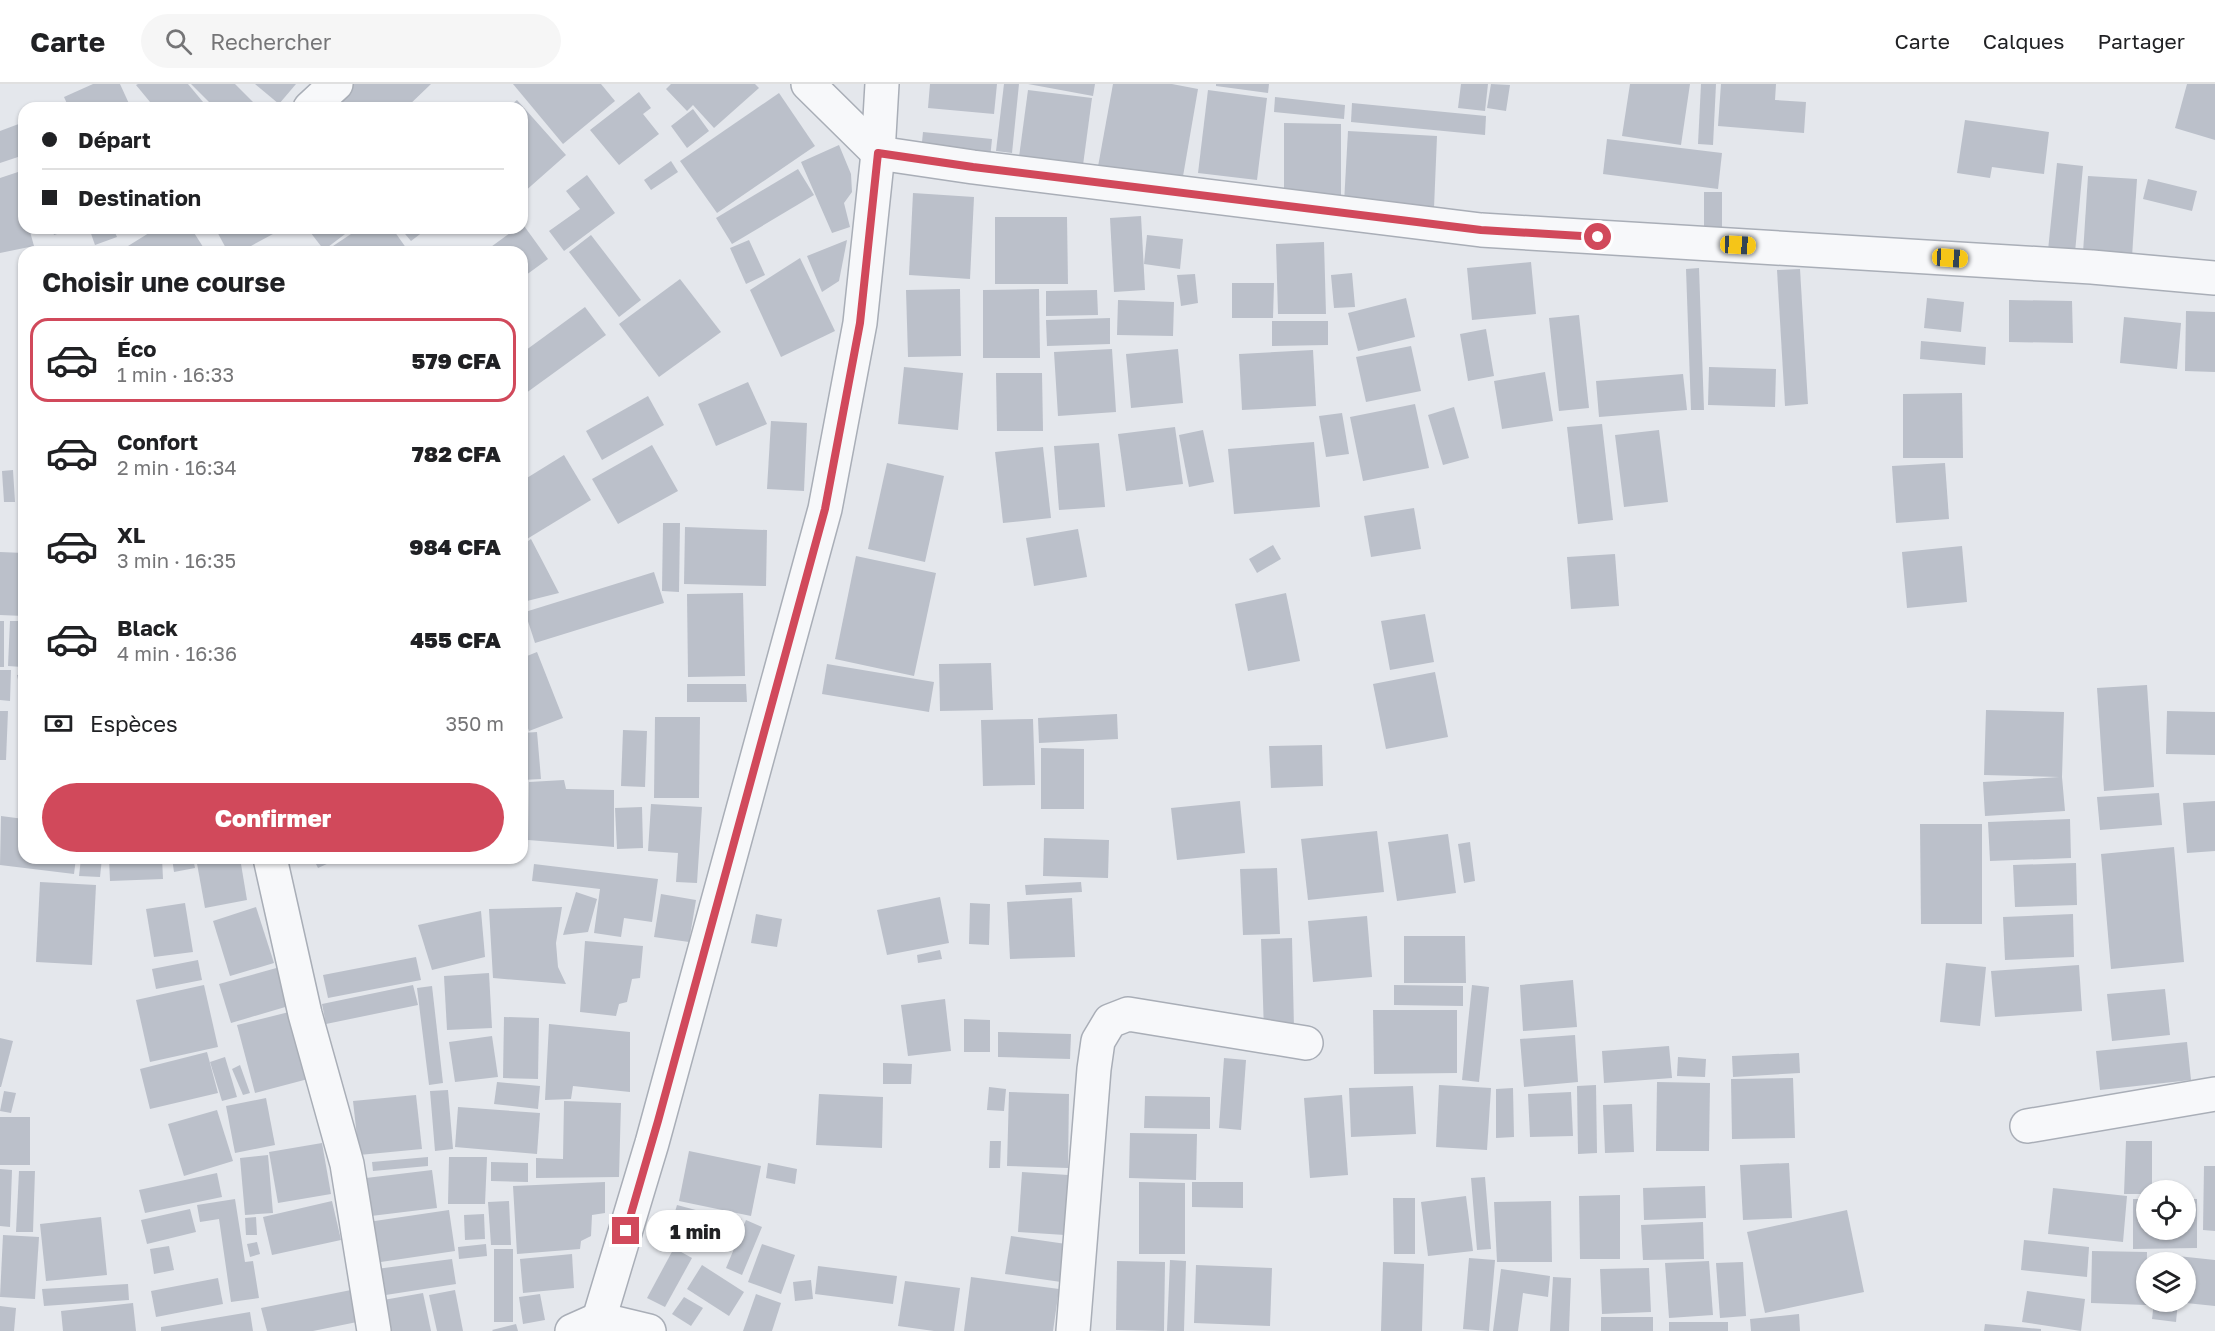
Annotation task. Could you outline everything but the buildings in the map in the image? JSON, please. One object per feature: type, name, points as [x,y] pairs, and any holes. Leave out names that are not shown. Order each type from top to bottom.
[{"type":"street","points":[[316,102],[336,84]]},
{"type":"street","points":[[808,84],[878,153],[973,167],[1481,230],[2092,267],[2215,278]]},
{"type":"street","points":[[649,1331],[585,1325],[655,1132],[825,509],[860,323],[878,153],[882,84]]},
{"type":"street","points":[[271,864],[305,1014],[347,1164],[374,1331]]},
{"type":"street","points":[[1073,1331],[1094,1069],[1098,1041],[1110,1021],[1128,1014],[1306,1043]]},
{"type":"street","points":[[2027,1126],[2215,1094]]},
{"type":"route","points":[[626,1231],[751,786],[825,509],[860,323],[878,153],[973,167],[1481,230],[1598,237]]}]
